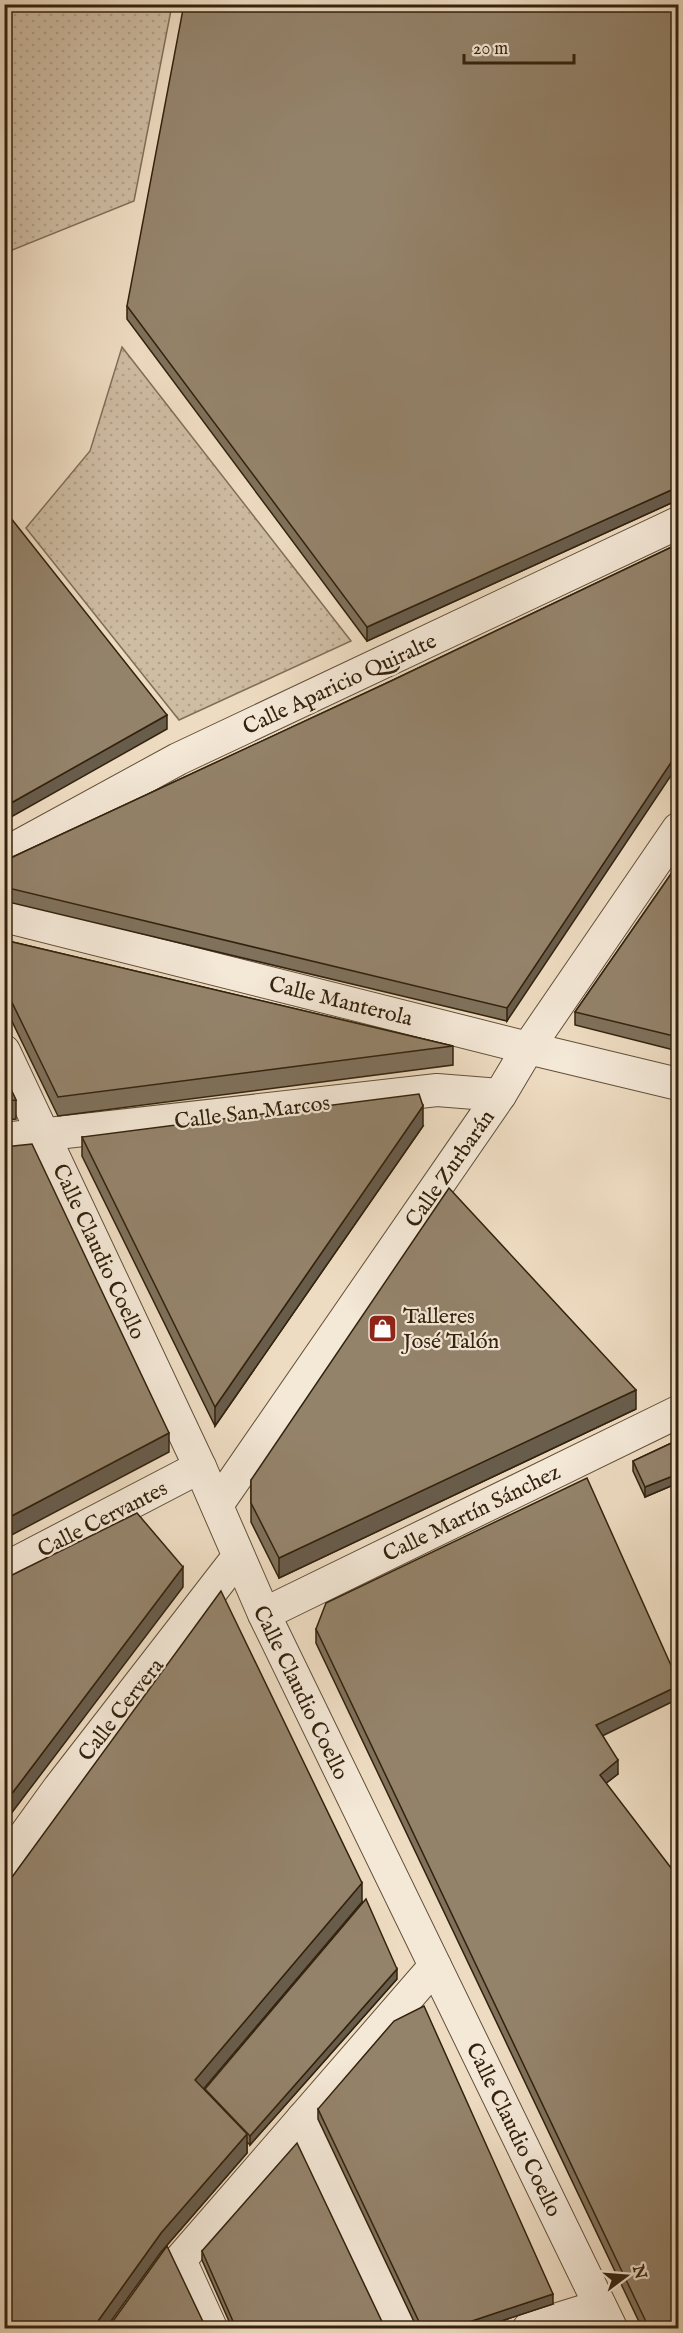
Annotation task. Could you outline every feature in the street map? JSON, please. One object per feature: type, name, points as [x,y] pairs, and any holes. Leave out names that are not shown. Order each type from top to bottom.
[{"type":"street","name":"Calle Aparicio Quiralte","points":[[4,854],[178,759],[678,523]]},
{"type":"street","name":"Calle Zurbarán","points":[[217,1505],[500,1095],[528,1048],[678,829]]},
{"type":"street","name":"Calle Manterola","points":[[4,916],[678,1084]]},
{"type":"street","name":"Calle Claudio Coello","points":[[4,1051],[46,1135],[200,1467],[264,1614],[605,2317]]},
{"type":"street","name":"Calle San Marcos","points":[[4,1139],[437,1090],[500,1095]]},
{"type":"street","name":"Calle Martín Sánchez","points":[[264,1614],[678,1412]]},
{"type":"street","name":"Calle Cervantes","points":[[4,1569],[200,1467]]},
{"type":"street","name":"Calle Cervera","points":[[4,1864],[59,1788],[238,1557]]},
{"type":"street","points":[[211,2328],[180,2260],[435,1966]]},
{"type":"street","points":[[303,2118],[402,2328]]},
{"type":"street","points":[[529,2328],[605,2317]]},
{"type":"shaded area","points":[[5,4],[172,5],[134,201],[5,253]]},
{"type":"shaded area","points":[[122,347],[351,641],[179,720],[26,528],[90,451]]},
{"type":"building","points":[[184,4],[678,4],[678,487],[367,627],[127,306]]},
{"type":"building","points":[[10,517],[167,715],[4,807],[4,521]]},
{"type":"building","points":[[678,544],[678,752],[507,1008],[4,887],[4,861],[391,681]]},
{"type":"building","points":[[678,864],[678,1037],[575,1012]]},
{"type":"building","points":[[4,940],[453,1046],[58,1097],[4,986]]},
{"type":"building","points":[[4,1075],[16,1100],[4,1101]]},
{"type":"building","points":[[419,1094],[423,1106],[215,1407],[82,1137]]},
{"type":"building","points":[[32,1144],[169,1433],[4,1520],[4,1147]]},
{"type":"building","points":[[449,1188],[636,1390],[279,1558],[251,1503],[251,1480]]},
{"type":"building","points":[[678,1440],[678,1474],[645,1487],[633,1461]]},
{"type":"building","points":[[587,1478],[678,1681],[678,1686],[596,1725],[618,1760],[600,1775],[678,1877],[678,2328],[649,2328],[316,1629],[326,1603]]},
{"type":"building","points":[[137,1513],[183,1567],[4,1804],[4,1579]]},
{"type":"building","points":[[221,1591],[362,1883],[195,2080],[247,2134],[161,2233],[93,2328],[4,2328],[4,1888]]},
{"type":"building","points":[[366,1899],[397,1969],[250,2136],[205,2089]]},
{"type":"building","points":[[424,2006],[553,2294],[451,2328],[422,2328],[318,2109],[394,2021]]},
{"type":"building","points":[[297,2143],[385,2328],[236,2328],[202,2251]]},
{"type":"building","points":[[167,2246],[206,2328],[108,2328]]},
{"type":"place","name":"Talleres José Talón","points":[[382,1328]]}]
